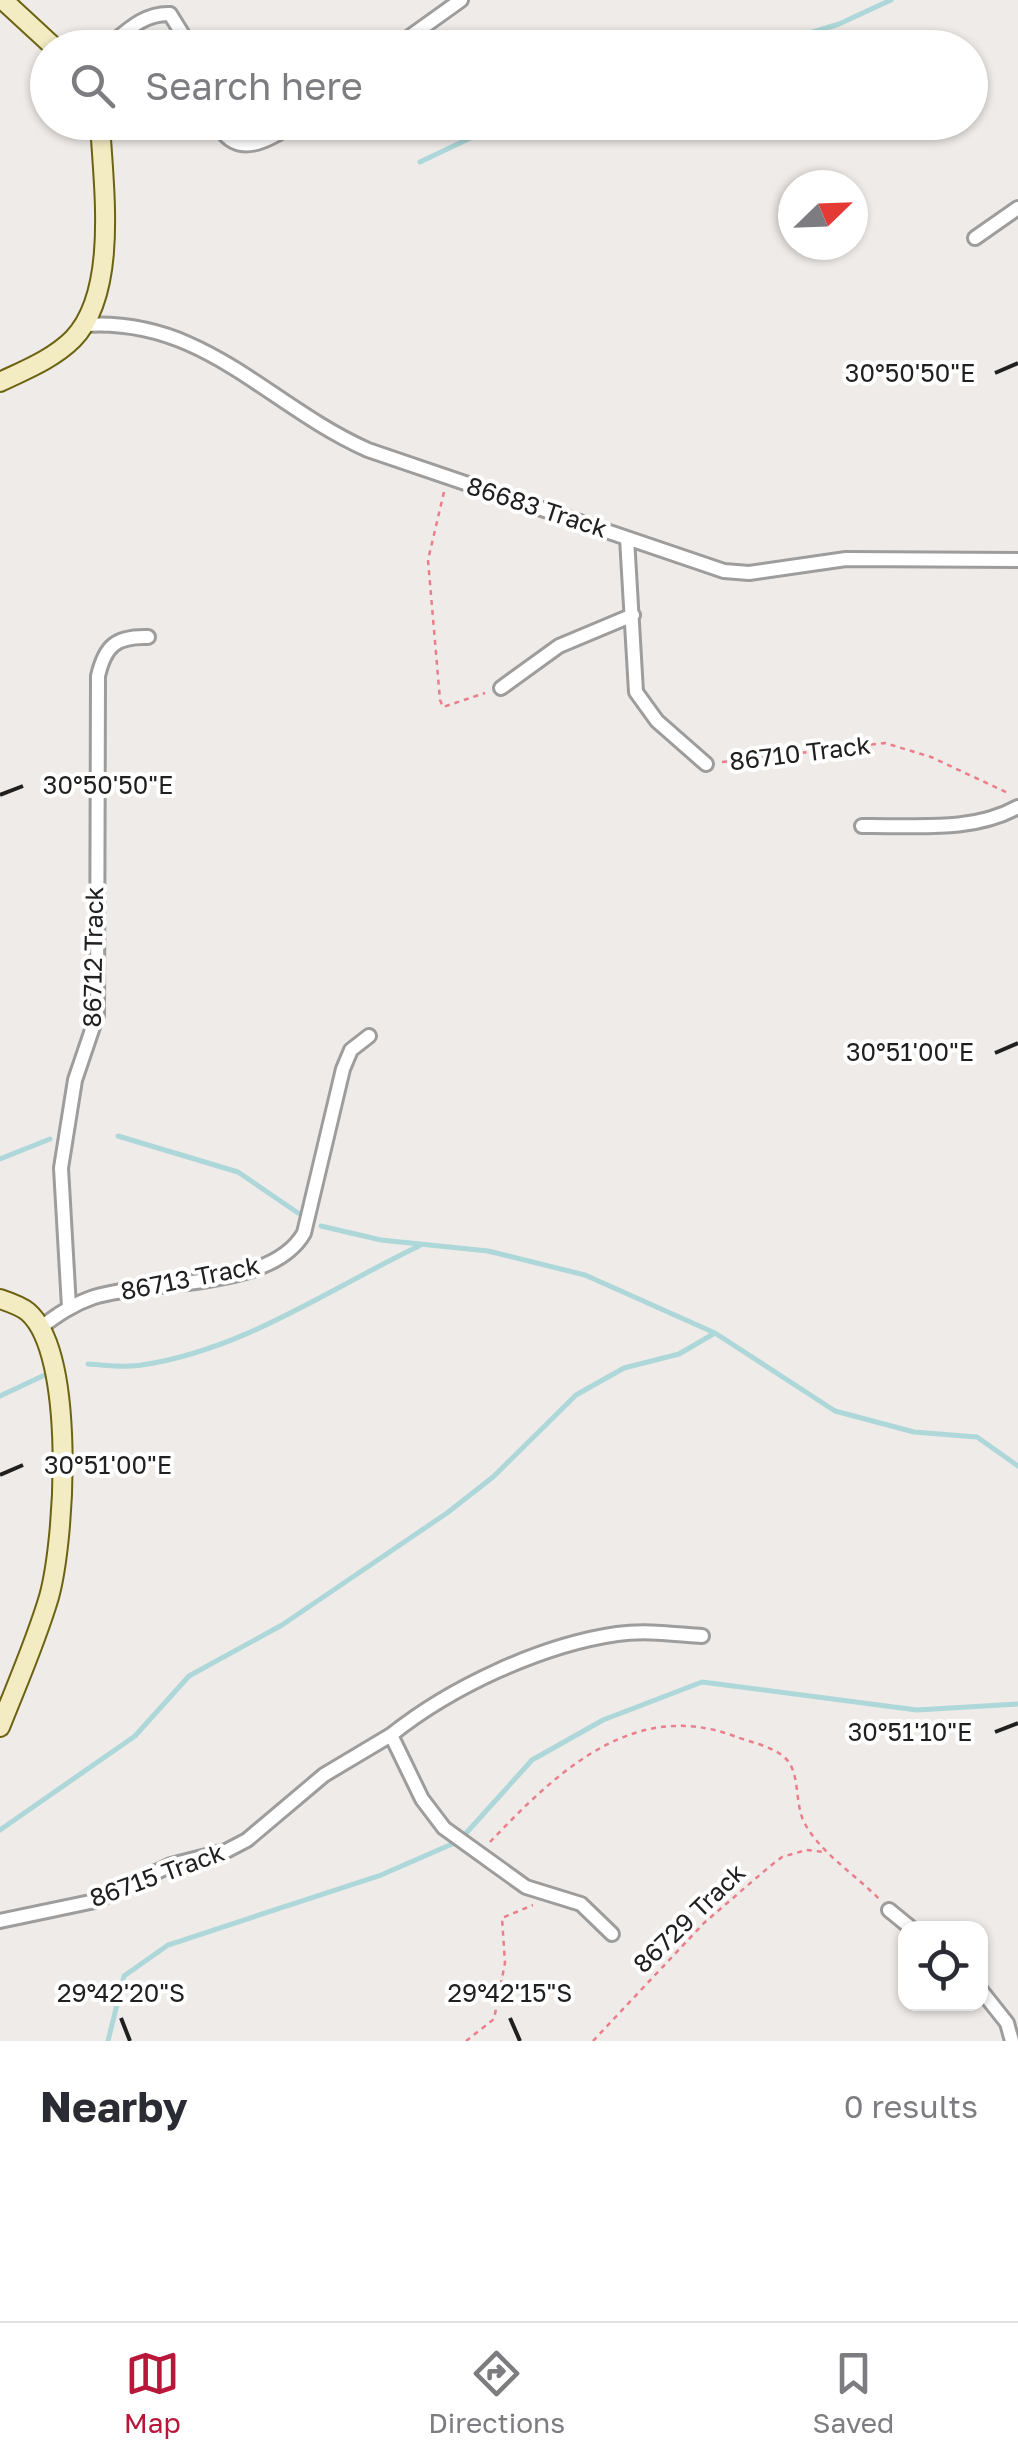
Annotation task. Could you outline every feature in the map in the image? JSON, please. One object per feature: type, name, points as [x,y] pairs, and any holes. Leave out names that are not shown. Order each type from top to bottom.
[{"type":"street","points":[[2,0],[36,30]]},
{"type":"street","points":[[419,30],[461,0]]},
{"type":"street","points":[[128,30],[140,20],[172,7],[183,30]]},
{"type":"street","points":[[0,382],[46,360],[86,325],[102,279],[100,140]]},
{"type":"street","points":[[229,140],[239,146],[261,140]]},
{"type":"street","points":[[975,238],[1018,208]]},
{"type":"street","name":"86683 Track","points":[[86,325],[152,328],[174,335],[242,372],[336,436],[448,478],[737,574],[846,559],[1018,560]]},
{"type":"street","name":"86710 Track","points":[[628,538],[636,692],[657,721],[706,764]]},
{"type":"street","points":[[500,688],[559,646],[633,615]]},
{"type":"street","name":"86712 Track","points":[[69,1306],[61,1168],[75,1080],[97,1014],[98,676],[108,647],[118,640],[148,637]]},
{"type":"street","points":[[862,826],[982,822],[1018,806]]},
{"type":"street","name":"86713 Track","points":[[40,1328],[69,1306],[116,1292],[264,1266],[296,1248],[304,1233],[343,1069],[351,1050],[369,1036]]},
{"type":"street","points":[[0,1299],[28,1312],[40,1328],[58,1384],[56,1550],[50,1594],[0,1727]]},
{"type":"street","name":"86715 Track","points":[[0,1921],[95,1901],[171,1865],[226,1851],[247,1840],[324,1775],[479,1679],[589,1640],[654,1632],[702,1636]]},
{"type":"street","points":[[392,1734],[432,1815],[526,1888],[591,1911],[612,1934]]},
{"type":"street","points":[[890,1910],[903,1921]]},
{"type":"street","points":[[988,1999],[1007,2023],[1012,2041]]},
{"type":"path","points":[[448,478],[428,560],[440,700],[443,707],[449,707],[500,688]]},
{"type":"path","name":"86710 Track","points":[[706,764],[885,743],[932,757],[1018,798]]},
{"type":"path","points":[[479,1854],[564,1768],[595,1747],[674,1725],[724,1732],[784,1757],[793,1768],[804,1821],[826,1852],[856,1873],[890,1910]]},
{"type":"path","name":"86729 Track","points":[[593,2041],[704,1922],[769,1867],[782,1857],[806,1850],[826,1852]]},
{"type":"path","points":[[466,2041],[494,2020],[505,1963],[502,1918],[539,1904]]},
{"type":"waterway","points":[[820,30],[891,0]]},
{"type":"waterway","points":[[420,162],[466,140]]},
{"type":"waterway","points":[[118,1136],[238,1172],[298,1213]]},
{"type":"waterway","points":[[0,1159],[50,1139]]},
{"type":"waterway","points":[[321,1226],[381,1240],[488,1251],[585,1275],[715,1333],[835,1411],[914,1432],[977,1437],[1018,1466]]},
{"type":"waterway","points":[[88,1364],[142,1365],[215,1346],[285,1316],[419,1246]]},
{"type":"waterway","points":[[0,1830],[135,1736],[189,1676],[282,1625],[447,1513],[493,1477],[576,1395],[624,1368],[679,1354],[715,1333]]},
{"type":"waterway","points":[[0,1396],[47,1374]]},
{"type":"waterway","points":[[108,2041],[124,1976],[168,1945],[381,1875],[459,1841],[532,1760],[603,1720],[702,1682],[917,1710],[1018,1704]]}]
